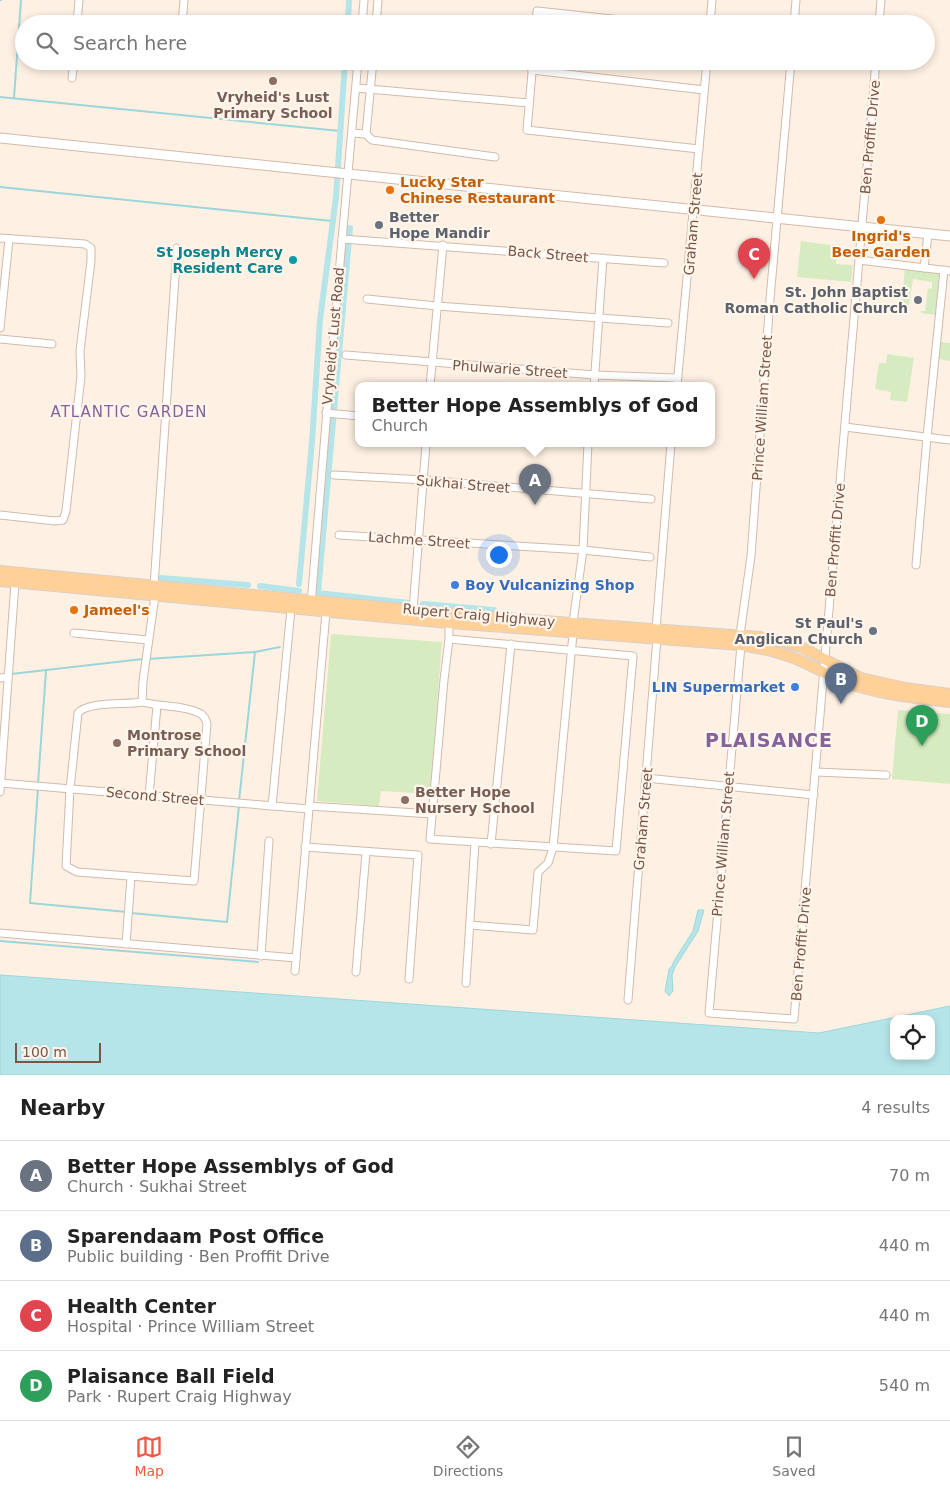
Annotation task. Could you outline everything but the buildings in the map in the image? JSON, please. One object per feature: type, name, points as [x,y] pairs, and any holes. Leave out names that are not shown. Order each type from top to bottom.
[{"type":"main road","points":[[0,138],[950,236]]},
{"type":"main road","name":"Rupert Craig Highway","points":[[0,571],[311,611],[573,634],[657,634]]},
{"type":"main road","name":"Rupert Craig Highway","points":[[0,581],[311,600],[573,622],[657,634],[780,641],[800,647],[861,678],[883,684],[950,694]]},
{"type":"main road","name":"Rupert Craig Highway","points":[[740,640],[781,653],[808,664],[823,674],[862,688],[889,694],[950,702]]},
{"type":"street","points":[[78,15],[79,0]]},
{"type":"street","points":[[183,15],[184,0]]},
{"type":"street","points":[[363,15],[364,0]]},
{"type":"street","points":[[377,15],[378,0]]},
{"type":"street","points":[[711,15],[712,0]]},
{"type":"street","points":[[795,15],[796,0]]},
{"type":"street","points":[[880,15],[881,0]]},
{"type":"street","points":[[537,15],[537,12],[568,15]]},
{"type":"street","points":[[72,78],[73,70]]},
{"type":"street","name":"Vryheid's Lust Road","points":[[311,611],[343,239],[341,174],[352,133],[357,70]]},
{"type":"street","points":[[366,134],[372,70]]},
{"type":"street","points":[[699,149],[527,130],[529,103],[532,70],[704,90]]},
{"type":"street","name":"Graham Street","points":[[677,382],[706,70]]},
{"type":"street","name":"Prince William Street","points":[[790,70],[751,556],[740,640],[709,1013],[794,1019]]},
{"type":"street","name":"Ben Proffit Drive","points":[[794,1019],[875,70]]},
{"type":"street","points":[[356,88],[529,103]]},
{"type":"street","points":[[352,133],[366,134],[372,140],[495,157]]},
{"type":"street","points":[[924,268],[928,234]]},
{"type":"street","points":[[0,238],[85,244],[91,248],[80,351],[81,376],[66,511],[63,520],[55,521],[0,515]]},
{"type":"street","points":[[0,328],[9,239]]},
{"type":"street","name":"Back Street","points":[[343,239],[664,263]]},
{"type":"street","points":[[430,382],[443,245]]},
{"type":"street","points":[[142,702],[154,591],[178,248]]},
{"type":"street","points":[[594,382],[604,258]]},
{"type":"street","points":[[859,260],[947,270],[927,437],[916,565]]},
{"type":"street","points":[[367,299],[668,323]]},
{"type":"street","points":[[0,339],[52,344]]},
{"type":"street","name":"Phulwarie Street","points":[[346,355],[595,375],[674,378]]},
{"type":"street","points":[[328,413],[355,416]]},
{"type":"street","points":[[845,427],[950,440]]},
{"type":"street","points":[[413,610],[426,447]]},
{"type":"street","points":[[573,622],[583,550],[588,447]]},
{"type":"street","name":"Graham Street","points":[[628,1000],[671,447]]},
{"type":"street","name":"Sukhai Street","points":[[334,475],[424,480],[651,499]]},
{"type":"street","name":"Lachme Street","points":[[338,534],[583,550],[650,557]]},
{"type":"street","points":[[0,792],[4,678],[15,582]]},
{"type":"street","points":[[272,806],[291,609]]},
{"type":"street","points":[[295,971],[326,612]]},
{"type":"street","points":[[449,623],[450,639],[444,680],[430,839],[616,851],[633,656],[450,639]]},
{"type":"street","points":[[74,633],[148,640]]},
{"type":"street","points":[[470,925],[533,930],[538,872],[548,863],[553,848],[573,634]]},
{"type":"street","points":[[491,844],[512,644]]},
{"type":"street","points":[[142,702],[157,706],[201,714],[207,724],[194,881],[77,872],[66,866],[70,789],[78,713],[82,709],[93,706],[142,702]]},
{"type":"street","points":[[149,796],[157,706]]},
{"type":"street","points":[[816,772],[886,775]]},
{"type":"street","points":[[646,778],[814,794]]},
{"type":"street","name":"Second Street","points":[[0,783],[272,806],[432,814]]},
{"type":"street","points":[[261,956],[269,841]]},
{"type":"street","points":[[466,983],[475,842]]},
{"type":"street","points":[[306,848],[418,855],[409,979]]},
{"type":"street","points":[[356,972],[366,852]]},
{"type":"street","points":[[126,944],[131,877]]},
{"type":"street","points":[[0,932],[296,958]]},
{"type":"green space","points":[[801,241],[837,246],[836,264],[853,265],[851,282],[797,277]]},
{"type":"green space","points":[[905,267],[941,272],[936,315],[921,313],[921,311],[925,311],[928,288],[932,289],[932,282],[913,279],[908,311],[901,310]]},
{"type":"green space","points":[[941,342],[950,343],[950,361],[939,359]]},
{"type":"green space","points":[[887,354],[914,358],[907,402],[890,400],[891,392],[875,389],[879,363],[886,363]]},
{"type":"green space","points":[[331,634],[442,642],[430,794],[381,791],[379,806],[317,801]]},
{"type":"green space","points":[[898,710],[950,714],[950,784],[892,779]]},
{"type":"water","points":[[698,910],[704,910],[698,931],[675,967],[672,975],[673,991],[669,996],[665,991],[669,969],[693,931]]},
{"type":"water","points":[[0,975],[819,1033],[890,1018],[890,1060],[935,1060],[935,1015],[906,1015],[950,1006],[950,1075],[0,1075]]},
{"type":"waterway","points":[[20,15],[21,0]]},
{"type":"waterway","points":[[348,15],[349,0]]},
{"type":"waterway","points":[[14,98],[16,70]]},
{"type":"waterway","points":[[299,584],[312,442],[320,320],[336,197],[344,70]]},
{"type":"waterway","points":[[0,97],[340,131]]},
{"type":"waterway","points":[[0,187],[332,221]]},
{"type":"waterway","points":[[350,228],[318,593],[409,603]]},
{"type":"waterway","points":[[161,578],[248,585]]},
{"type":"waterway","points":[[260,586],[299,591]]},
{"type":"waterway","points":[[423,604],[494,610]]},
{"type":"waterway","points":[[255,652],[280,647]]},
{"type":"waterway","points":[[147,659],[255,652],[239,801]]},
{"type":"waterway","points":[[11,674],[143,659]]},
{"type":"waterway","points":[[38,783],[46,671]]},
{"type":"waterway","points":[[38,788],[30,903],[127,912]]},
{"type":"waterway","points":[[131,913],[227,922],[239,806]]},
{"type":"waterway","points":[[0,941],[258,962]]},
{"type":"place","name":"Vryheid's Lust Primary School","points":[[273,81]]},
{"type":"place","name":"Lucky Star Chinese Restaurant","points":[[390,190]]},
{"type":"place","name":"Ingrid's Beer Garden","points":[[881,220]]},
{"type":"place","name":"Better Hope Mandir","points":[[379,225]]},
{"type":"place","name":"St Joseph Mercy Resident Care","points":[[293,260]]},
{"type":"place","name":"Health Center","points":[[754,279]]},
{"type":"place","name":"St. John Baptist Roman Catholic Church","points":[[918,300]]},
{"type":"place","name":"Better Hope Assemblys of God","points":[[535,505]]},
{"type":"place","name":"Boy Vulcanizing Shop","points":[[455,585]]},
{"type":"place","name":"Jameel's","points":[[74,610]]},
{"type":"place","name":"St Paul's Anglican Church","points":[[873,631]]},
{"type":"place","name":"LIN Supermarket","points":[[795,687]]},
{"type":"place","name":"Sparendaam Post Office","points":[[841,704]]},
{"type":"place","name":"Montrose Primary School","points":[[117,743]]},
{"type":"place","name":"Plaisance Ball Field","points":[[922,746]]},
{"type":"place","name":"Better Hope Nursery School","points":[[405,800]]},
{"type":"district","name":"ATLANTIC GARDEN","points":[[129,412]]},
{"type":"district","name":"PLAISANCE","points":[[769,740]]}]
